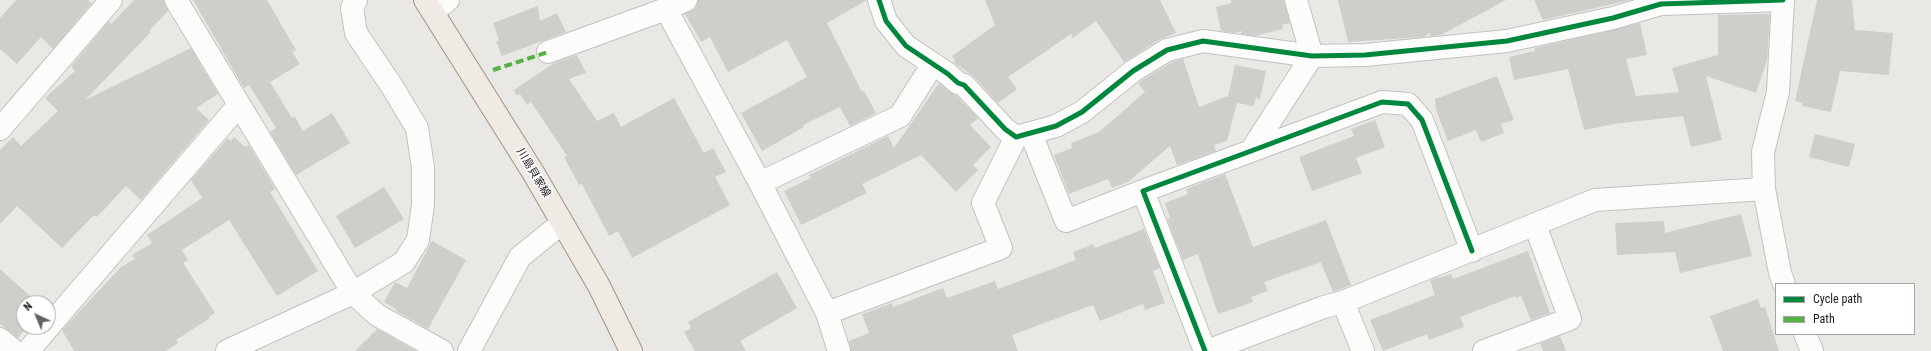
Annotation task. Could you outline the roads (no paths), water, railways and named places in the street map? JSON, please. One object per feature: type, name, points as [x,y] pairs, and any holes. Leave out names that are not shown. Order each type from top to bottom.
[{"type":"main road","name":"川島貝家線","points":[[436,4],[599,286],[631,351]]},
{"type":"street","points":[[0,129],[111,0]]},
{"type":"street","points":[[176,0],[353,293],[377,315],[442,351]]},
{"type":"street","points":[[227,351],[353,293],[404,262],[418,240],[423,205],[423,167],[417,128],[393,88],[356,33],[352,8],[356,0]]},
{"type":"street","points":[[548,52],[666,10],[686,0]]},
{"type":"street","points":[[879,0],[886,21],[906,46],[948,74],[958,83],[964,85],[1005,129],[1023,135],[1056,126],[1082,112],[1150,59],[1167,50],[1203,41],[1312,56],[1365,56],[1507,42],[1613,18],[1661,4],[1783,0],[1778,92],[1763,152],[1764,189],[1780,273],[1784,283]]},
{"type":"street","points":[[1251,151],[1312,56],[1296,0]]},
{"type":"street","points":[[666,10],[760,183],[827,313],[840,351]]},
{"type":"street","points":[[760,183],[900,116],[933,64]]},
{"type":"street","points":[[1023,135],[1066,221],[1382,102],[1408,104],[1422,120],[1472,251]]},
{"type":"street","points":[[28,351],[239,105]]},
{"type":"street","points":[[827,313],[1001,248],[983,203],[1023,135]]},
{"type":"street","points":[[1143,191],[1206,351],[1324,307],[1343,302],[1595,200],[1764,189]]},
{"type":"street","points":[[469,351],[520,257],[562,223]]},
{"type":"street","points":[[1484,351],[1570,319],[1535,225]]},
{"type":"street","points":[[1343,302],[1362,351]]},
{"type":"street","points":[[1805,335],[1812,351]]},
{"type":"street","points":[[0,339],[14,351]]}]
